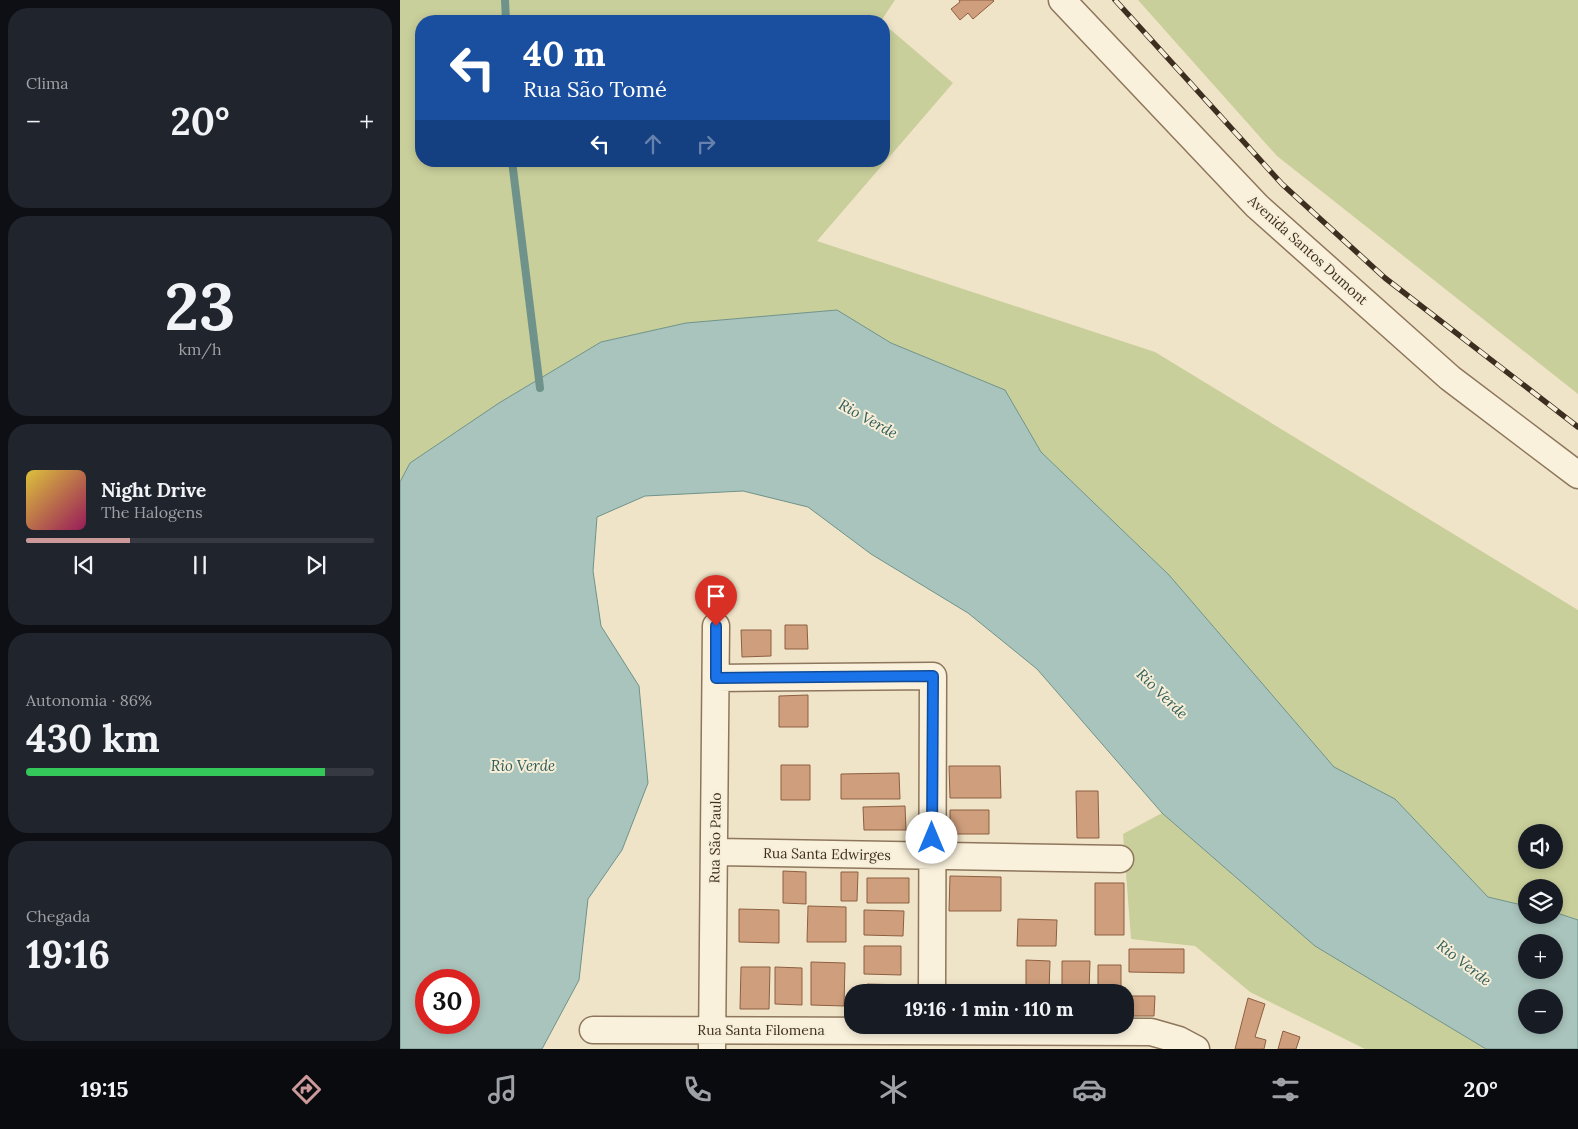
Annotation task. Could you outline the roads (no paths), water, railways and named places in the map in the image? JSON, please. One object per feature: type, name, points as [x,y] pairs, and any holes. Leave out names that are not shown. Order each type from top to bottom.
[{"type":"street","name":"Avenida Santos Dumont","points":[[1062,0],[1257,206],[1450,378],[1578,475]]},
{"type":"street","name":"Rua São Paulo","points":[[712,1040],[716,626]]},
{"type":"street","points":[[716,678],[933,676],[932,984]]},
{"type":"street","name":"Rua Santa Edwirges","points":[[715,852],[1120,859]]},
{"type":"street","name":"Rua Santa Filomena","points":[[594,1030],[712,1040],[1151,1032],[1179,1040],[1196,1049]]},
{"type":"water","name":"Rio Verde","points":[[837,310],[891,343],[1005,390],[1041,452],[1169,575],[1334,767],[1395,799],[1488,897],[1518,904],[1518,924],[1563,924],[1563,915],[1578,920],[1578,1049],[1486,1049],[1315,946],[1162,813],[1037,669],[968,613],[871,554],[808,507],[743,491],[645,496],[597,517],[593,571],[601,626],[639,686],[648,783],[622,850],[588,899],[579,980],[542,1049],[400,1049],[400,482],[410,463],[499,403],[601,342],[686,323]]},
{"type":"waterway","points":[[505,0],[506,15]]},
{"type":"waterway","points":[[513,167],[540,388]]},
{"type":"railway","points":[[1115,0],[1282,184],[1385,278],[1578,427]]}]
